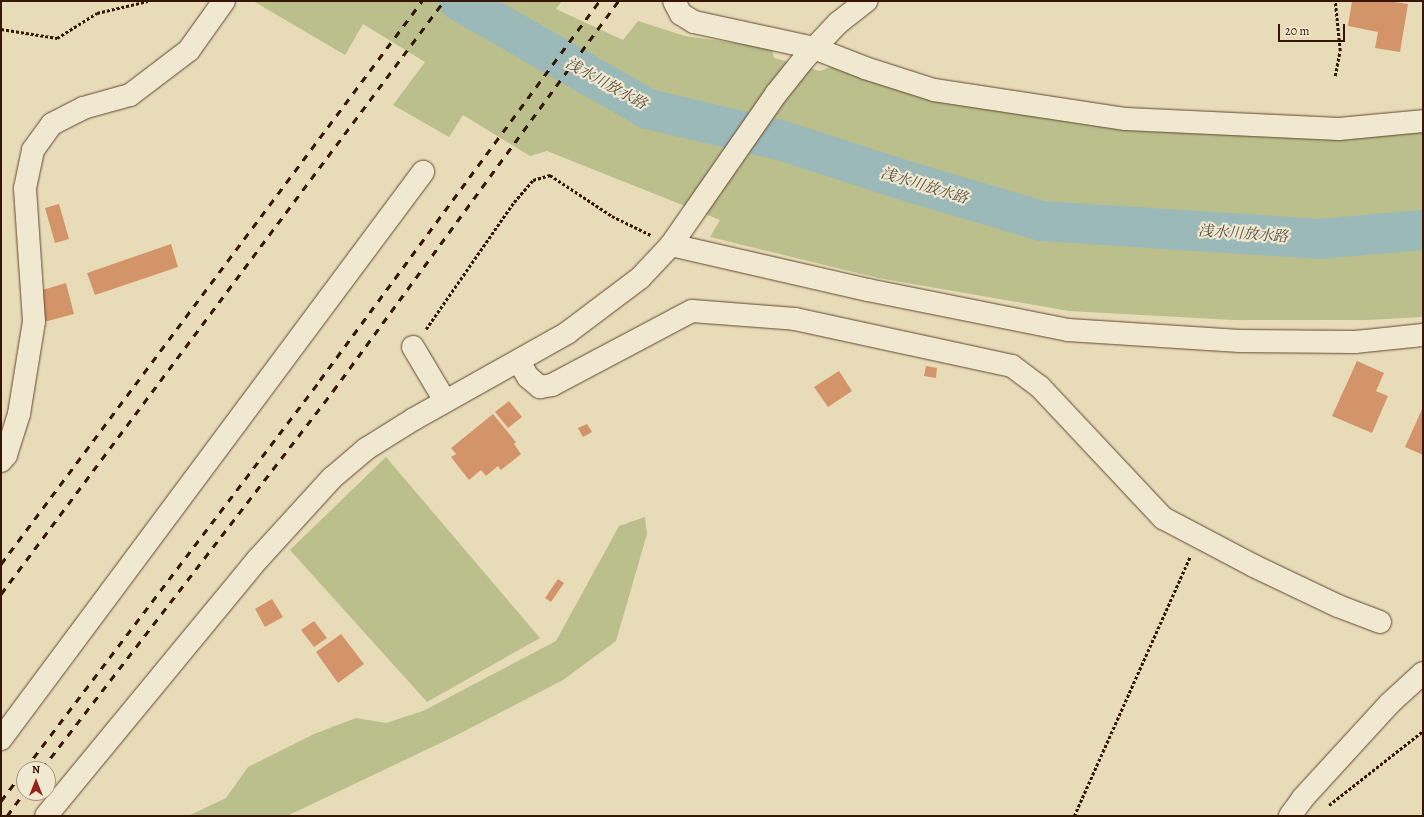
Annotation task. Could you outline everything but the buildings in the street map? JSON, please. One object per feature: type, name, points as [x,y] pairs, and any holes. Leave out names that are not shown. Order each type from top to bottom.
[{"type":"street","points":[[674,1],[681,14],[694,22],[865,68],[934,90],[1126,119],[1339,129],[1423,121]]},
{"type":"street","points":[[46,816],[293,518],[332,478],[366,450],[445,401],[519,362],[567,333],[608,304],[640,278],[671,245],[776,94],[809,53],[866,1]]},
{"type":"street","points":[[1,461],[6,455],[19,414],[34,322],[25,188],[33,150],[52,124],[83,108],[130,95],[189,50],[222,2]]},
{"type":"street","points":[[1,739],[424,172]]},
{"type":"street","points":[[671,245],[868,290],[1068,330],[1240,341],[1355,342],[1423,335]]},
{"type":"street","points":[[519,362],[528,377],[540,387],[552,385],[692,311],[795,319],[1012,366],[1040,387],[1163,518],[1198,538],[1338,606],[1380,622]]},
{"type":"street","points":[[413,347],[445,401]]},
{"type":"street","points":[[1290,816],[1303,798],[1389,704],[1423,673]]},
{"type":"path","points":[[1,29],[57,38],[97,13],[148,1]]},
{"type":"path","points":[[1334,76],[1340,51],[1335,1]]},
{"type":"path","points":[[413,347],[514,202],[533,180],[550,174],[612,216],[671,245]]},
{"type":"path","points":[[1074,816],[1198,538]]},
{"type":"path","points":[[1327,807],[1423,731]]},
{"type":"green space","points":[[253,1],[562,1],[556,9],[623,40],[638,21],[685,36],[772,48],[774,58],[820,71],[833,66],[923,95],[1423,127],[1423,317],[1368,320],[1234,320],[1069,311],[878,278],[710,237],[720,220],[547,151],[530,156],[463,115],[449,137],[393,105],[425,62],[363,24],[345,55]]},
{"type":"green space","points":[[386,457],[540,638],[427,702],[290,550]]},
{"type":"green space","points":[[645,517],[647,534],[616,641],[563,680],[453,737],[287,816],[188,816],[226,798],[248,767],[314,734],[356,718],[386,723],[423,711],[556,641],[619,526]]},
{"type":"waterway","name":"浅水川放水路","points":[[459,1],[648,109],[783,141],[913,183],[1042,221],[1318,239],[1423,230]]},
{"type":"railway","points":[[1,564],[422,1]]},
{"type":"railway","points":[[1,594],[444,1]]},
{"type":"railway","points":[[31,761],[320,380],[599,1]]},
{"type":"railway","points":[[48,761],[333,391],[618,1]]},
{"type":"railway","points":[[1,801],[16,781]]},
{"type":"railway","points":[[7,816],[18,801]]}]
